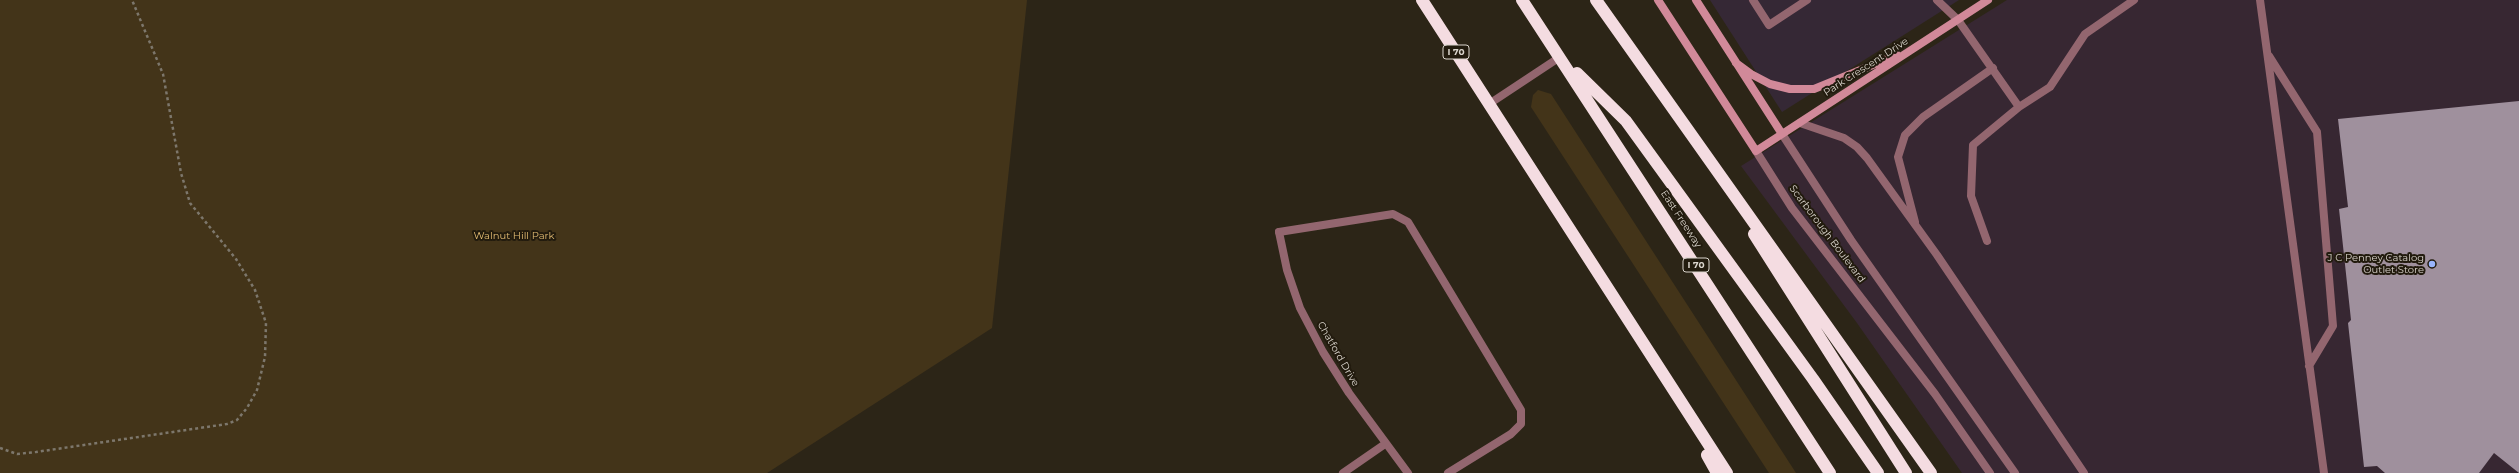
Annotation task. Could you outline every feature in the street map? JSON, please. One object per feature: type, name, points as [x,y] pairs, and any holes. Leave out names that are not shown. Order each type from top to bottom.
[{"type":"highway","name":"I 70","points":[[1422,0],[1727,473]]},
{"type":"highway","name":"East Freeway","points":[[1522,0],[1830,473]]},
{"type":"highway","points":[[1596,0],[1931,473]]},
{"type":"highway","points":[[1560,57],[1626,121],[1813,379],[1878,473]]},
{"type":"highway","points":[[1682,121],[1906,473]]},
{"type":"highway","points":[[1618,306],[1717,473]]},
{"type":"street","name":"Scarborough Boulevard","points":[[1658,0],[1792,208],[1935,394],[1990,473]]},
{"type":"street","name":"Scarborough Boulevard","points":[[1696,0],[1851,240],[2015,473]]},
{"type":"street","points":[[1753,0],[1769,25],[1807,0]]},
{"type":"street","points":[[1937,0],[1958,20],[2019,107]]},
{"type":"street","name":"Park Crescent Drive","points":[[1756,151],[1988,0]]},
{"type":"street","points":[[1987,241],[1971,196],[1973,145],[2019,107],[2050,87],[2085,34],[2134,0]]},
{"type":"street","points":[[2260,0],[2324,473]]},
{"type":"street","points":[[1736,63],[1750,74],[1770,84],[1790,89],[1814,89],[1919,44]]},
{"type":"street","points":[[2267,53],[2317,132],[2333,326],[2309,366]]},
{"type":"street","points":[[1489,104],[1560,57]]},
{"type":"street","points":[[1916,228],[1898,157],[1905,135],[1923,117],[1993,68]]},
{"type":"street","points":[[1800,123],[1838,135],[1857,147],[1937,255],[2084,473]]},
{"type":"street","name":"Chatford Drive","points":[[1408,473],[1385,444],[1323,352],[1304,314],[1287,270],[1279,232],[1393,214],[1408,222],[1520,410],[1520,424],[1512,434],[1448,473]]},
{"type":"street","points":[[1343,473],[1385,444]]},
{"type":"path","points":[[0,448],[17,454],[36,452],[227,424],[237,420],[247,408],[257,390],[264,357],[266,323],[255,290],[240,266],[190,203],[181,173],[163,74],[132,0]]},
{"type":"shaded area","points":[[1710,0],[1959,0],[1782,112]]},
{"type":"shaded area","points":[[2007,0],[2519,0],[2519,473],[1962,473],[1857,323],[1741,166]]},
{"type":"green space","name":"Walnut Hill Park","points":[[0,0],[1027,0],[992,328],[767,473],[0,473]]},
{"type":"green space","points":[[1538,90],[1551,94],[1796,473],[1769,473],[1531,107],[1533,95]]},
{"type":"building","name":"J C Penney Catalog Outlet Store","points":[[2519,101],[2519,473],[2494,453],[2479,473],[2385,473],[2377,466],[2364,467],[2348,323],[2351,320],[2339,209],[2348,207],[2338,119]]},
{"type":"place","name":"J C Penney Catalog Outlet Store","points":[[2432,264]]}]
